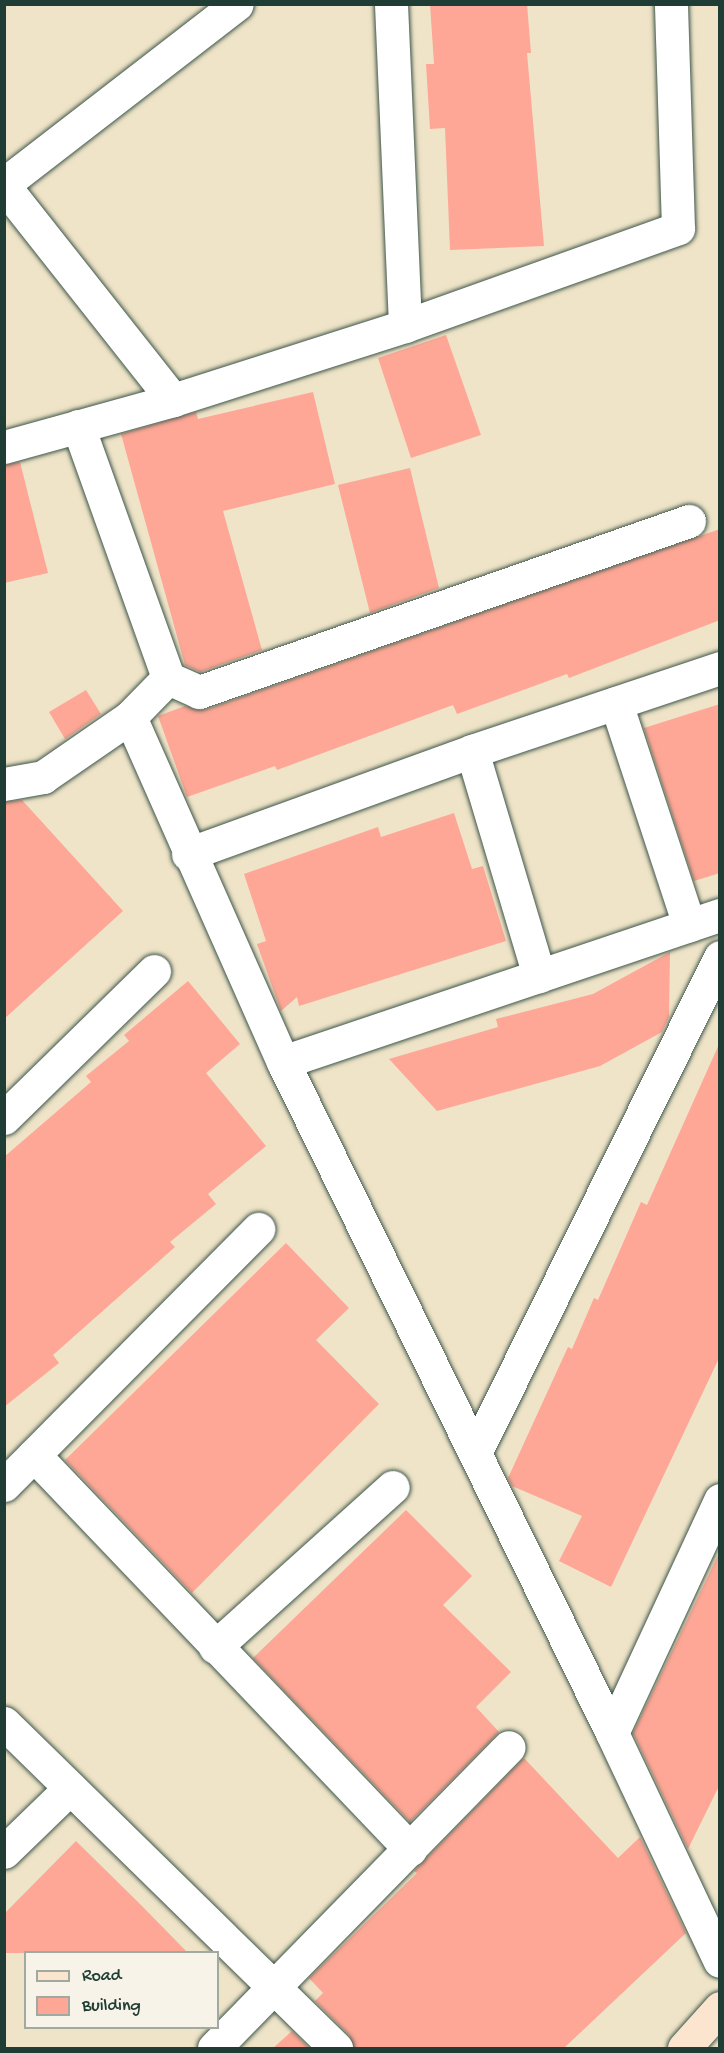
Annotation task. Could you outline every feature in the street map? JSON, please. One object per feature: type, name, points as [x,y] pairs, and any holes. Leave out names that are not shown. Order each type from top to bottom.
[{"type":"street","points":[[173,400],[4,185],[237,4]]},
{"type":"street","points":[[391,4],[405,326]]},
{"type":"street","points":[[4,447],[173,400],[405,326],[678,228],[671,4]]},
{"type":"street","points":[[78,426],[168,678],[198,692],[689,521]]},
{"type":"street","points":[[188,855],[472,751],[720,668]]},
{"type":"street","points":[[4,784],[43,777],[130,717],[168,678]]},
{"type":"street","points":[[283,1062],[704,920],[616,703]]},
{"type":"street","points":[[130,717],[188,855],[283,1062],[612,1733],[720,1961]]},
{"type":"street","points":[[472,751],[539,976]]},
{"type":"street","points":[[475,1454],[720,957]]},
{"type":"street","points":[[4,1118],[154,971]]},
{"type":"street","points":[[4,1485],[258,1229]]},
{"type":"street","points":[[34,1455],[214,1647],[410,1849]]},
{"type":"street","points":[[214,1647],[393,1487]]},
{"type":"street","points":[[612,1733],[720,1500]]},
{"type":"street","points":[[4,1723],[336,2049]]},
{"type":"street","points":[[214,2049],[509,1747]]},
{"type":"street","points":[[4,1852],[70,1788]]},
{"type":"street","points":[[684,2049],[720,2008]]},
{"type":"building","points":[[430,4],[527,4],[531,53],[527,53],[544,246],[450,250],[445,128],[430,129],[426,64],[434,64]]},
{"type":"building","points":[[446,335],[481,435],[411,458],[378,358]]},
{"type":"building","points":[[313,392],[335,484],[223,511],[262,650],[200,672],[185,665],[121,434],[196,412],[198,419]]},
{"type":"building","points":[[20,462],[48,573],[4,583],[4,465]]},
{"type":"building","points":[[410,468],[439,588],[370,613],[338,485]]},
{"type":"building","points":[[720,529],[720,620],[569,678],[567,674],[457,714],[453,705],[277,770],[275,766],[187,797],[158,716],[185,706],[205,710]]},
{"type":"building","points":[[86,690],[101,714],[65,739],[49,712]]},
{"type":"building","points":[[720,704],[720,873],[694,881],[644,728]]},
{"type":"building","points":[[22,800],[123,911],[4,1019],[4,802]]},
{"type":"building","points":[[454,813],[472,869],[483,866],[506,941],[299,1006],[297,997],[281,1011],[257,944],[266,941],[244,874],[378,827],[381,837]]},
{"type":"building","points":[[670,952],[669,1017],[662,1032],[600,1066],[437,1111],[389,1059],[498,1027],[496,1019],[593,994]]},
{"type":"building","points":[[188,981],[240,1044],[206,1073],[266,1146],[208,1194],[216,1204],[170,1242],[175,1247],[53,1355],[59,1363],[4,1407],[4,1157],[91,1082],[86,1076],[129,1041],[124,1035]]},
{"type":"building","points":[[720,1042],[720,1356],[611,1587],[559,1561],[582,1516],[512,1486],[508,1478],[568,1347],[572,1349],[594,1298],[598,1300],[641,1202],[647,1205]]},
{"type":"building","points":[[286,1243],[349,1308],[316,1340],[379,1404],[192,1593],[65,1460]]},
{"type":"building","points":[[406,1510],[472,1576],[443,1605],[511,1672],[476,1707],[499,1732],[410,1822],[253,1658]]},
{"type":"building","points":[[720,1551],[720,1784],[688,1849],[633,1733]]},
{"type":"building","points":[[524,1758],[618,1858],[640,1837],[686,1933],[563,2049],[354,2049],[349,2035],[315,2001],[323,1993],[309,1978],[417,1873],[414,1871]]},
{"type":"building","points":[[76,1841],[186,1951],[4,1953],[4,1914]]},
{"type":"building","points":[[292,2031],[310,2049],[272,2049]]}]
